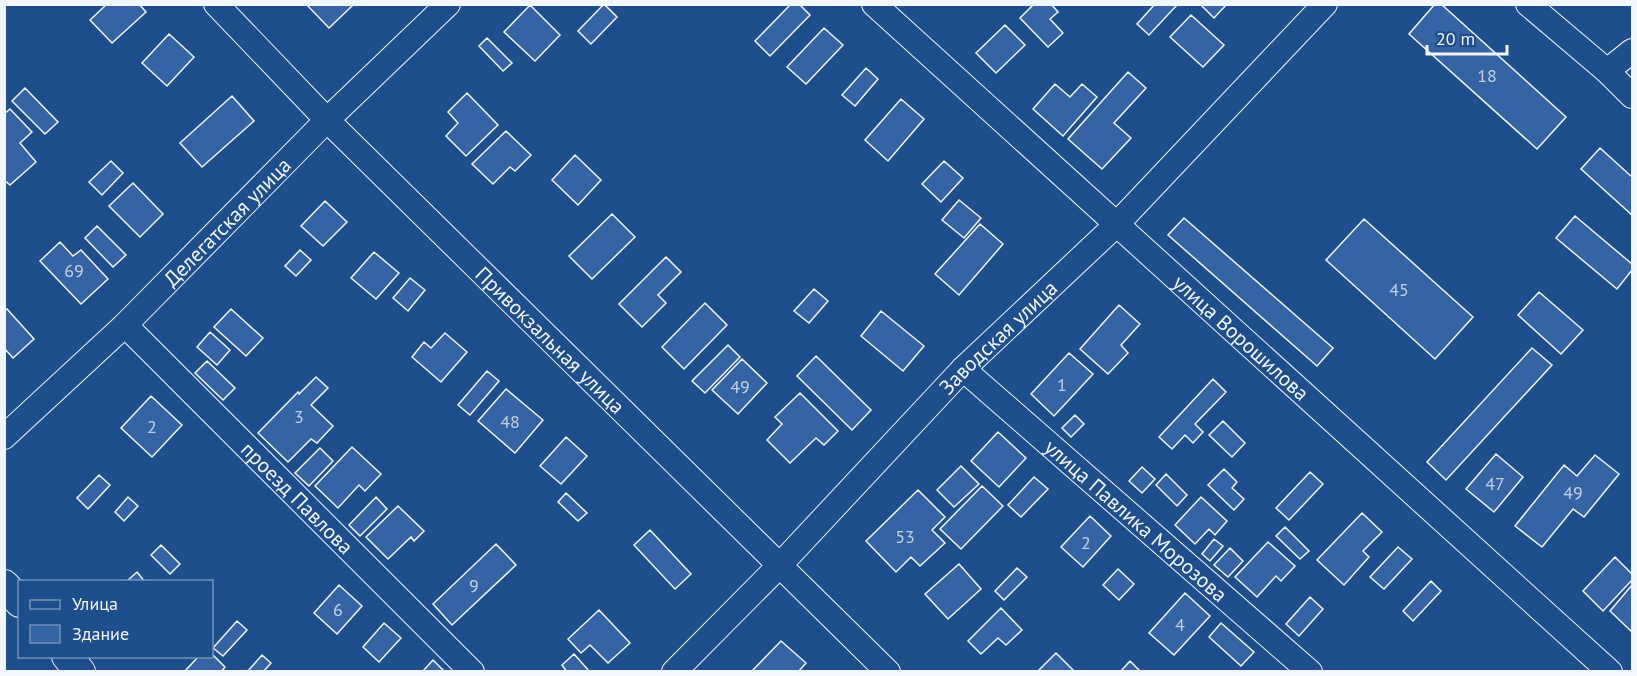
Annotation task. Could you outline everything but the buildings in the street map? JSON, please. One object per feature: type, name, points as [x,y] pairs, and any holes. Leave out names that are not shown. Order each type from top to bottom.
[{"type":"street","name":"Привокзальная улица","points":[[216,4],[327,120],[888,672]]},
{"type":"street","name":"Делегатская улица","points":[[4,437],[125,325],[327,120],[448,4]]},
{"type":"street","name":"улица Ворошилова","points":[[874,4],[1610,672]]},
{"type":"street","name":"Заводская улица","points":[[674,672],[779,566],[963,369],[1116,225],[1325,4]]},
{"type":"street","points":[[1528,4],[1607,71],[1632,96]]},
{"type":"street","points":[[1607,71],[1632,51]]},
{"type":"street","name":"проезд Павлова","points":[[125,325],[472,672]]},
{"type":"street","name":"улица Павлика Морозова","points":[[963,369],[1310,672]]},
{"type":"street","points":[[4,585],[18,600]]},
{"type":"street","points":[[68,658],[80,672]]}]
